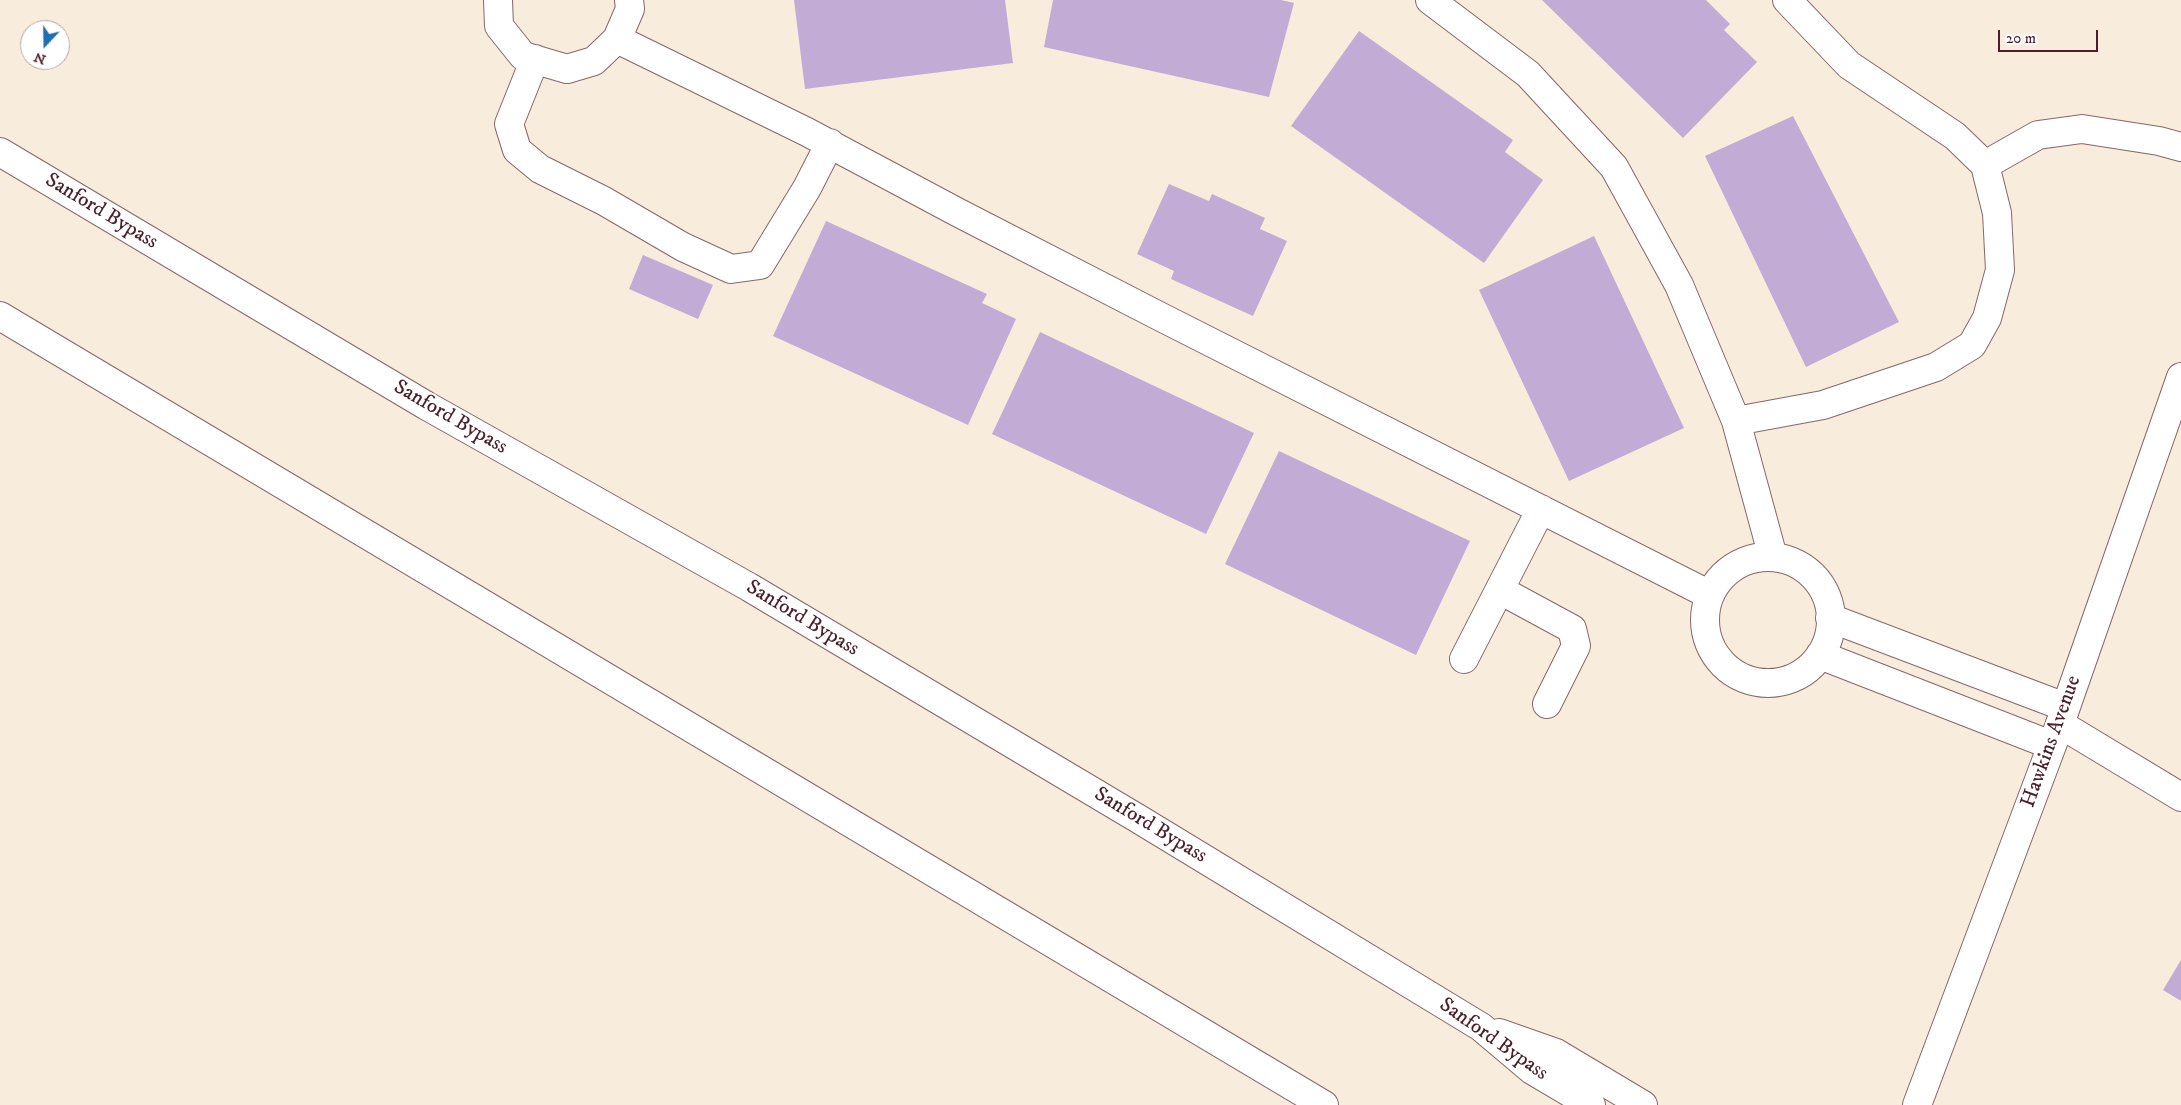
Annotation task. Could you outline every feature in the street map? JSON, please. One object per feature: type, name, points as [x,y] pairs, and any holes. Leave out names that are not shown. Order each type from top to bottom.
[{"type":"main road","points":[[498,0],[499,26],[523,56],[567,69],[594,62],[617,39],[630,9],[629,0]]},
{"type":"main road","points":[[1430,0],[1528,74],[1614,167],[1679,285],[1736,421],[1773,557]]},
{"type":"main road","points":[[1736,421],[1823,405],[1936,367],[1972,345],[1987,318],[2000,270],[1997,213],[1985,165],[1955,136],[1849,65],[1787,0]]},
{"type":"main road","points":[[617,39],[830,144],[957,212],[1710,595]]},
{"type":"main road","points":[[535,59],[509,124],[517,150],[540,169],[604,201],[683,247],[731,269],[760,265],[807,188],[830,144]]},
{"type":"main road","points":[[1985,165],[2038,135],[2082,129],[2159,141],[2181,147]]},
{"type":"main road","name":"Sanford Bypass","points":[[0,152],[427,406],[749,588],[1145,823],[1480,1027],[1532,1070],[1591,1105]]},
{"type":"main road","points":[[0,316],[1324,1105]]},
{"type":"main road","name":"Hawkins Avenue","points":[[1917,1105],[2059,725],[2146,482],[2181,377]]},
{"type":"main road","points":[[1464,659],[1541,509]]},
{"type":"main road","points":[[1773,557],[1794,562],[1812,575],[1825,593],[1830,618],[1829,636],[1820,655],[1805,671],[1788,680],[1768,683],[1749,680],[1732,672],[1717,658],[1708,641],[1704,622],[1706,603],[1716,583],[1731,568],[1751,558],[1773,557]]},
{"type":"main road","points":[[1500,590],[1572,629],[1576,646],[1547,704]]},
{"type":"main road","points":[[1830,618],[2059,725],[2181,798]]},
{"type":"main road","points":[[1820,655],[2059,725]]},
{"type":"main road","points":[[1189,1024],[1306,1105]]},
{"type":"main road","points":[[1480,1027],[1556,1053],[1644,1105]]},
{"type":"building","points":[[794,0],[1005,0],[1013,63],[805,89]]},
{"type":"building","points":[[1053,0],[1281,0],[1294,3],[1269,97],[1044,47]]},
{"type":"building","points":[[1542,0],[1706,0],[1730,24],[1724,30],[1757,62],[1683,138]]},
{"type":"building","points":[[1359,31],[1513,140],[1505,152],[1543,180],[1484,263],[1291,126]]},
{"type":"building","points":[[1793,116],[1899,322],[1806,367],[1705,156]]},
{"type":"building","points":[[1169,184],[1209,201],[1212,194],[1265,218],[1260,229],[1287,241],[1253,316],[1171,279],[1174,271],[1137,254]]},
{"type":"building","points":[[826,221],[987,294],[982,303],[1016,319],[968,425],[773,336]]},
{"type":"building","points":[[1594,236],[1684,428],[1569,481],[1479,290]]},
{"type":"building","points":[[643,255],[713,285],[698,319],[629,289]]},
{"type":"building","points":[[1040,332],[1254,433],[1206,534],[992,434]]},
{"type":"building","points":[[1279,451],[1470,541],[1416,655],[1225,564]]},
{"type":"building","points":[[2181,960],[2181,1001],[2163,990]]}]
